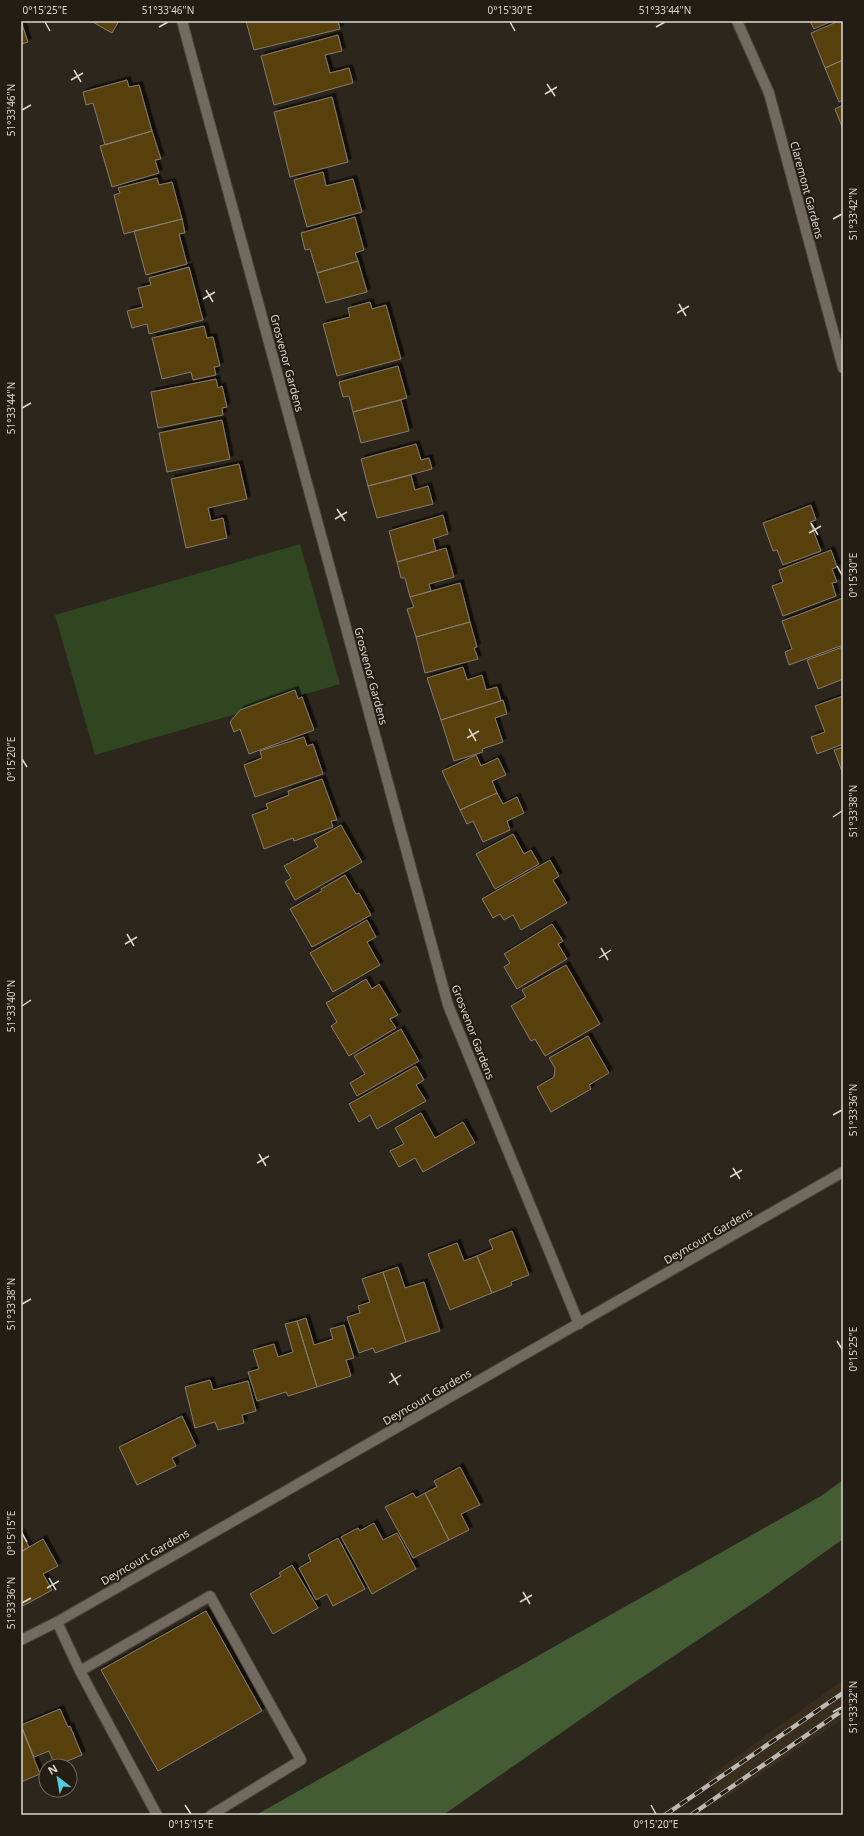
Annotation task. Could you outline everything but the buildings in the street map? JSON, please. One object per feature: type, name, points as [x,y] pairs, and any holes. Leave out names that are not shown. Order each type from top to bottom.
[{"type":"street","name":"Grosvenor Gardens","points":[[182,21],[448,1006],[579,1324]]},
{"type":"street","name":"Claremont Gardens","points":[[737,21],[769,93],[843,368]]},
{"type":"street","name":"Deyncourt Gardens","points":[[21,1640],[56,1622],[843,1172]]},
{"type":"street","points":[[80,1671],[210,1596],[301,1760],[211,1815]]},
{"type":"street","points":[[56,1622],[80,1671],[157,1815]]},
{"type":"shaded area","points":[[843,1680],[843,1719],[721,1801],[707,1778]]},
{"type":"green space","points":[[300,544],[340,684],[95,755],[55,615]]},
{"type":"green space","points":[[843,1480],[843,1539],[765,1595],[617,1694],[443,1815],[256,1815],[821,1496]]},
{"type":"railway","points":[[665,1815],[843,1693]]},
{"type":"railway","points":[[691,1815],[843,1710]]}]
